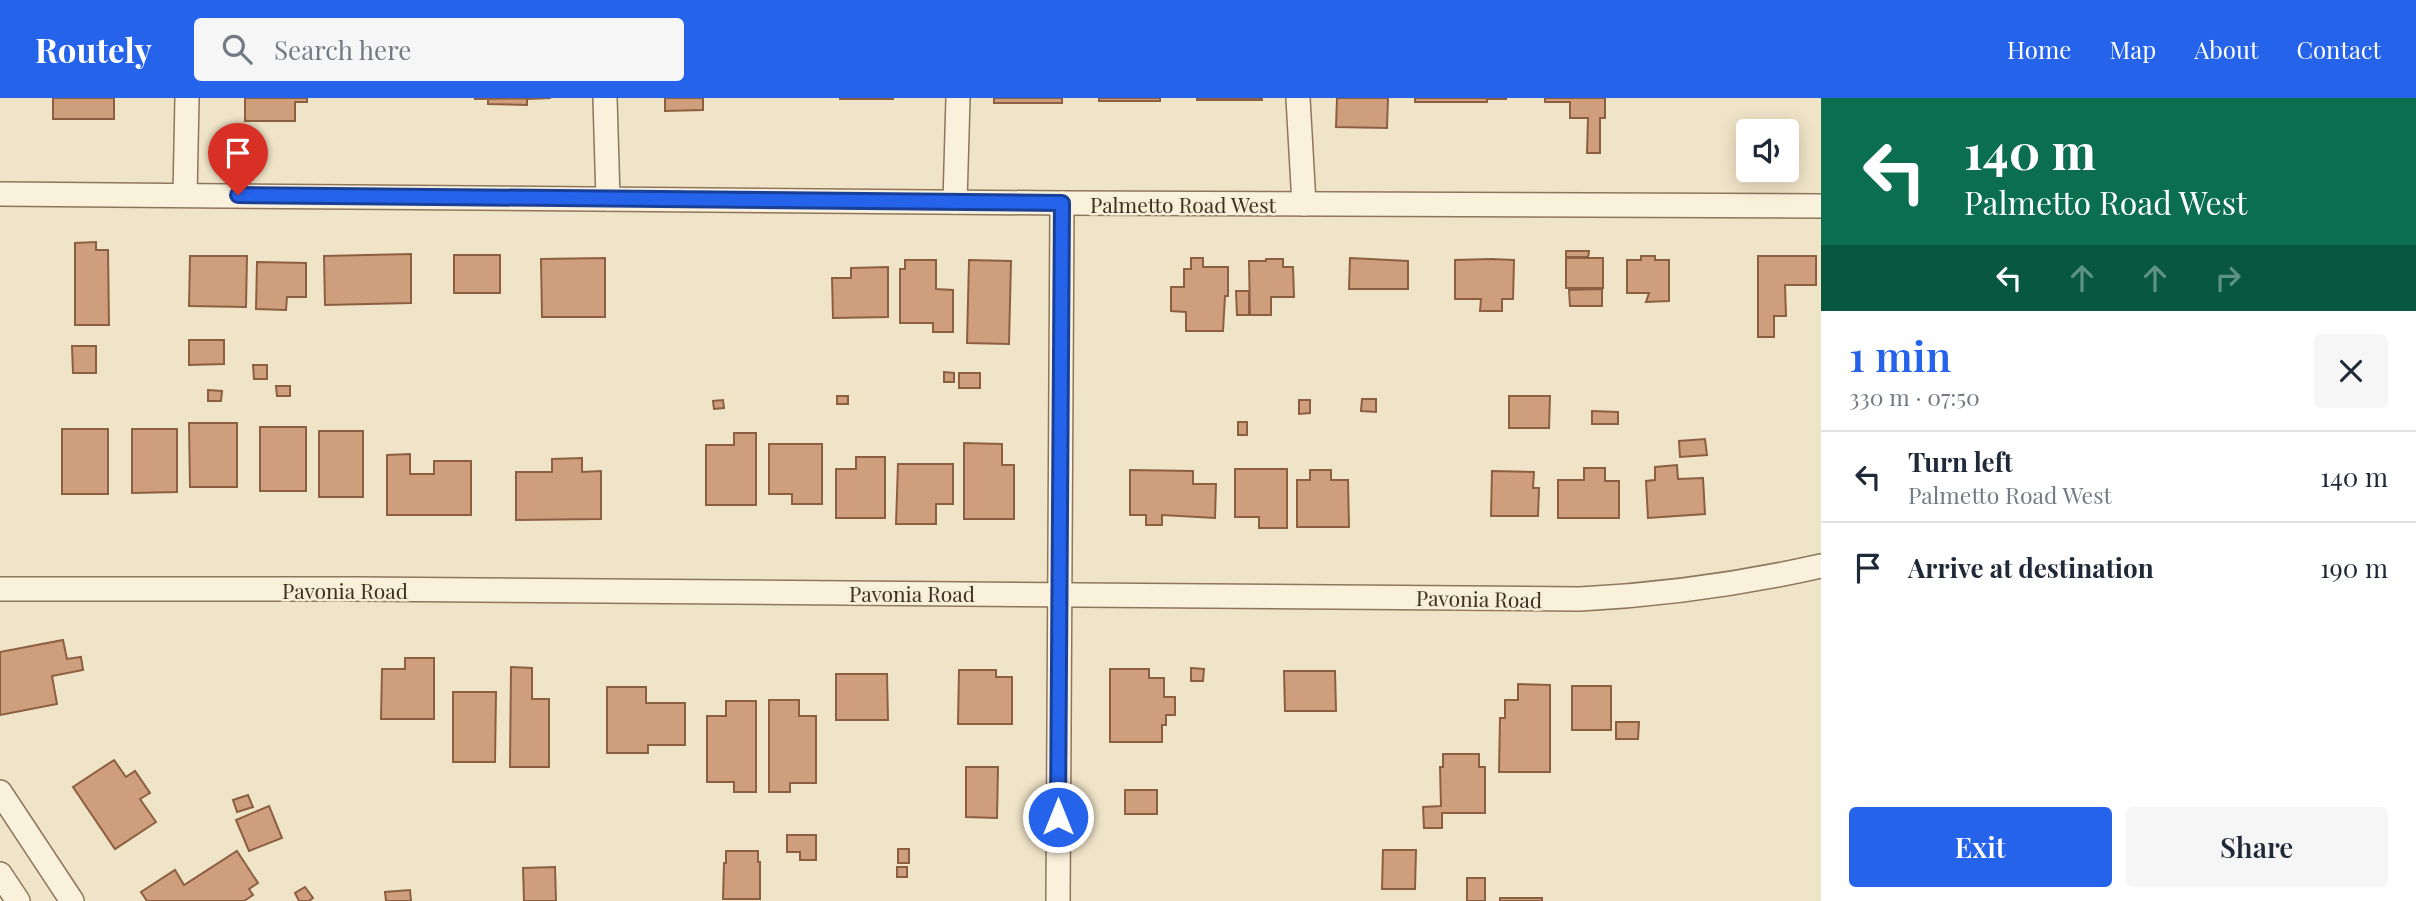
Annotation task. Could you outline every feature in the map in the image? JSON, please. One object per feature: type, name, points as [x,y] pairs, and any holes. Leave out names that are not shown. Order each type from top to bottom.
[{"type":"street","points":[[185,195],[187,98]]},
{"type":"street","points":[[605,98],[608,199]]},
{"type":"street","points":[[955,202],[958,98]]},
{"type":"street","points":[[1298,98],[1304,204]]},
{"type":"street","name":"Palmetto Road West","points":[[0,194],[1821,206]]},
{"type":"street","points":[[1058,901],[1062,203]]},
{"type":"street","name":"Pavonia Road","points":[[0,589],[368,589],[1580,599],[1697,589],[1764,579],[1821,566]]},
{"type":"street","points":[[0,792],[72,901]]},
{"type":"street","points":[[0,874],[18,901]]},
{"type":"building","points":[[53,98],[114,98],[114,119],[53,119]]},
{"type":"building","points":[[245,98],[307,98],[307,102],[295,102],[295,121],[245,121]]},
{"type":"building","points":[[551,98],[527,99],[527,105],[488,104],[488,99],[474,99]]},
{"type":"building","points":[[665,98],[703,98],[703,110],[665,111]]},
{"type":"building","points":[[893,98],[893,99],[840,99]]},
{"type":"building","points":[[994,98],[1062,98],[1062,103],[994,103]]},
{"type":"building","points":[[1099,98],[1160,98],[1160,101],[1099,101]]},
{"type":"building","points":[[1262,98],[1262,100],[1197,100]]},
{"type":"building","points":[[1337,98],[1388,98],[1387,128],[1336,127]]},
{"type":"building","points":[[1415,98],[1506,99],[1487,99],[1487,102],[1415,102]]},
{"type":"building","points":[[1545,98],[1605,98],[1605,118],[1600,118],[1600,153],[1587,153],[1588,118],[1570,118],[1570,102],[1545,102]]},
{"type":"building","points":[[96,242],[96,250],[108,250],[109,325],[75,325],[75,243]]},
{"type":"building","points":[[1566,251],[1589,252],[1588,257],[1566,257]]},
{"type":"building","points":[[411,254],[411,303],[325,305],[324,256]]},
{"type":"building","points":[[454,255],[500,255],[500,293],[454,293]]},
{"type":"building","points":[[190,256],[247,256],[246,307],[189,306]]},
{"type":"building","points":[[1641,256],[1669,260],[1669,301],[1646,302],[1649,293],[1627,293],[1627,260],[1641,260]]},
{"type":"building","points":[[1758,256],[1816,256],[1816,285],[1785,285],[1786,316],[1774,316],[1774,337],[1758,337]]},
{"type":"building","points":[[605,258],[605,317],[542,317],[541,259]]},
{"type":"building","points":[[1191,258],[1203,258],[1203,267],[1228,267],[1228,296],[1225,296],[1223,331],[1186,331],[1186,312],[1171,311],[1171,287],[1184,287],[1184,269],[1191,269]]},
{"type":"building","points":[[1350,258],[1408,261],[1408,289],[1349,289]]},
{"type":"building","points":[[1566,258],[1603,258],[1603,288],[1566,288]]},
{"type":"building","points":[[1283,259],[1283,267],[1293,267],[1294,297],[1271,297],[1271,315],[1250,315],[1249,261]]},
{"type":"building","points":[[905,260],[936,260],[936,289],[953,290],[953,332],[933,332],[933,323],[900,323],[900,269],[905,269]]},
{"type":"building","points":[[969,260],[1011,261],[1009,344],[967,343]]},
{"type":"building","points":[[1455,260],[1514,260],[1513,299],[1502,299],[1502,311],[1480,311],[1481,299],[1455,299]]},
{"type":"building","points":[[257,262],[306,263],[306,297],[287,297],[286,310],[256,309]]},
{"type":"building","points":[[888,267],[888,317],[833,318],[832,278],[851,278],[851,268]]},
{"type":"building","points":[[1602,289],[1602,306],[1570,306],[1569,290]]},
{"type":"building","points":[[1236,291],[1249,291],[1249,315],[1237,315]]},
{"type":"building","points":[[189,340],[224,340],[224,364],[189,365]]},
{"type":"building","points":[[72,346],[96,346],[96,373],[73,373]]},
{"type":"building","points":[[253,365],[267,365],[267,379],[254,379]]},
{"type":"building","points":[[944,372],[954,373],[954,382],[944,382]]},
{"type":"building","points":[[959,373],[980,373],[980,388],[959,388]]},
{"type":"building","points":[[276,386],[290,386],[290,396],[277,396]]},
{"type":"building","points":[[208,390],[222,391],[221,401],[208,401]]},
{"type":"building","points":[[837,396],[848,396],[848,404],[837,404]]},
{"type":"building","points":[[1509,396],[1550,396],[1549,428],[1509,428]]},
{"type":"building","points":[[1362,399],[1376,399],[1376,412],[1361,411]]},
{"type":"building","points":[[723,400],[724,408],[714,409],[713,401]]},
{"type":"building","points":[[1299,400],[1310,400],[1310,413],[1299,414]]},
{"type":"building","points":[[1592,411],[1618,412],[1618,424],[1592,424]]},
{"type":"building","points":[[1238,422],[1247,422],[1247,435],[1238,435]]},
{"type":"building","points":[[189,423],[237,423],[237,487],[190,487]]},
{"type":"building","points":[[260,427],[306,427],[306,491],[260,491]]},
{"type":"building","points":[[62,429],[108,429],[108,494],[62,494]]},
{"type":"building","points":[[132,429],[177,429],[177,492],[132,493]]},
{"type":"building","points":[[319,431],[363,431],[363,497],[319,497]]},
{"type":"building","points":[[734,433],[756,433],[756,505],[706,505],[706,445],[734,445]]},
{"type":"building","points":[[1705,439],[1707,455],[1680,457],[1679,441]]},
{"type":"building","points":[[964,443],[1002,444],[1002,465],[1014,465],[1014,519],[964,519]]},
{"type":"building","points":[[769,444],[822,444],[822,504],[792,504],[792,494],[769,494]]},
{"type":"building","points":[[410,454],[410,474],[434,474],[434,461],[471,461],[471,515],[387,515],[387,455]]},
{"type":"building","points":[[856,457],[885,457],[885,518],[836,518],[836,469],[856,469]]},
{"type":"building","points":[[582,458],[582,472],[601,471],[601,519],[516,520],[516,472],[552,472],[552,459]]},
{"type":"building","points":[[898,464],[953,464],[953,504],[936,504],[936,524],[896,524]]},
{"type":"building","points":[[1677,465],[1678,479],[1703,478],[1705,514],[1648,518],[1646,481],[1655,480],[1655,467]]},
{"type":"building","points":[[1584,468],[1605,468],[1605,481],[1619,481],[1619,518],[1558,518],[1558,480],[1584,480]]},
{"type":"building","points":[[1235,469],[1287,469],[1287,528],[1259,528],[1259,517],[1235,517]]},
{"type":"building","points":[[1130,470],[1193,471],[1193,484],[1216,484],[1215,518],[1162,515],[1162,525],[1146,525],[1146,515],[1130,515]]},
{"type":"building","points":[[1310,470],[1331,470],[1331,480],[1348,480],[1349,527],[1297,527],[1297,480],[1310,480]]},
{"type":"building","points":[[1492,471],[1534,472],[1533,488],[1539,488],[1538,516],[1491,516]]},
{"type":"building","points":[[63,640],[67,659],[81,657],[83,670],[52,676],[57,704],[0,715],[0,652]]},
{"type":"building","points":[[405,658],[434,658],[434,719],[381,719],[382,669],[405,669]]},
{"type":"building","points":[[511,667],[532,668],[532,699],[549,699],[549,767],[510,767]]},
{"type":"building","points":[[1191,668],[1204,669],[1203,681],[1191,681]]},
{"type":"building","points":[[1110,669],[1149,669],[1149,678],[1164,678],[1164,697],[1175,697],[1175,715],[1166,715],[1166,725],[1162,725],[1162,742],[1110,742]]},
{"type":"building","points":[[959,670],[996,670],[996,677],[1012,677],[1012,724],[958,724]]},
{"type":"building","points":[[1284,671],[1335,671],[1336,711],[1285,711]]},
{"type":"building","points":[[836,674],[887,674],[888,720],[836,720]]},
{"type":"building","points":[[1518,684],[1550,685],[1550,772],[1499,772],[1500,718],[1505,718],[1505,700],[1518,700]]},
{"type":"building","points":[[1572,686],[1611,686],[1611,730],[1572,730]]},
{"type":"building","points":[[607,687],[646,687],[646,703],[685,703],[685,745],[648,745],[648,753],[607,753]]},
{"type":"building","points":[[453,692],[496,692],[495,762],[453,762]]},
{"type":"building","points":[[769,700],[799,700],[799,716],[816,716],[816,783],[790,783],[790,792],[769,792]]},
{"type":"building","points":[[726,701],[756,701],[756,792],[734,792],[734,782],[707,782],[707,716],[726,716]]},
{"type":"building","points":[[1616,722],[1639,722],[1638,739],[1616,739]]},
{"type":"building","points":[[1443,754],[1479,754],[1479,767],[1485,767],[1485,813],[1442,813],[1442,828],[1424,828],[1423,807],[1441,806],[1440,767],[1443,767]]},
{"type":"building","points":[[114,760],[126,777],[135,771],[150,793],[140,799],[156,822],[115,849],[73,787]]},
{"type":"building","points":[[966,767],[998,767],[997,818],[966,817]]},
{"type":"building","points":[[1125,790],[1157,790],[1157,814],[1125,814]]},
{"type":"building","points":[[248,795],[253,807],[237,812],[233,800]]},
{"type":"building","points":[[269,806],[282,838],[249,851],[236,820]]},
{"type":"building","points":[[787,835],[816,835],[816,860],[800,860],[800,852],[787,852]]},
{"type":"building","points":[[898,849],[909,849],[909,863],[898,863]]},
{"type":"building","points":[[1383,850],[1416,850],[1415,889],[1382,889]]},
{"type":"building","points":[[237,851],[258,883],[249,889],[253,895],[244,901],[147,901],[141,892],[175,870],[184,885]]},
{"type":"building","points":[[726,851],[758,851],[760,899],[723,899]]},
{"type":"building","points":[[555,867],[556,901],[524,901],[523,868]]},
{"type":"building","points":[[897,867],[907,867],[907,877],[897,877]]},
{"type":"building","points":[[1467,878],[1485,878],[1485,901],[1467,901]]},
{"type":"building","points":[[305,887],[313,898],[299,901],[295,893]]},
{"type":"building","points":[[410,890],[411,901],[386,901],[385,892]]},
{"type":"building","points":[[1500,898],[1542,898],[1542,901],[1500,901]]},
{"type":"route","points":[[238,195],[1062,203],[1058,817]]}]
